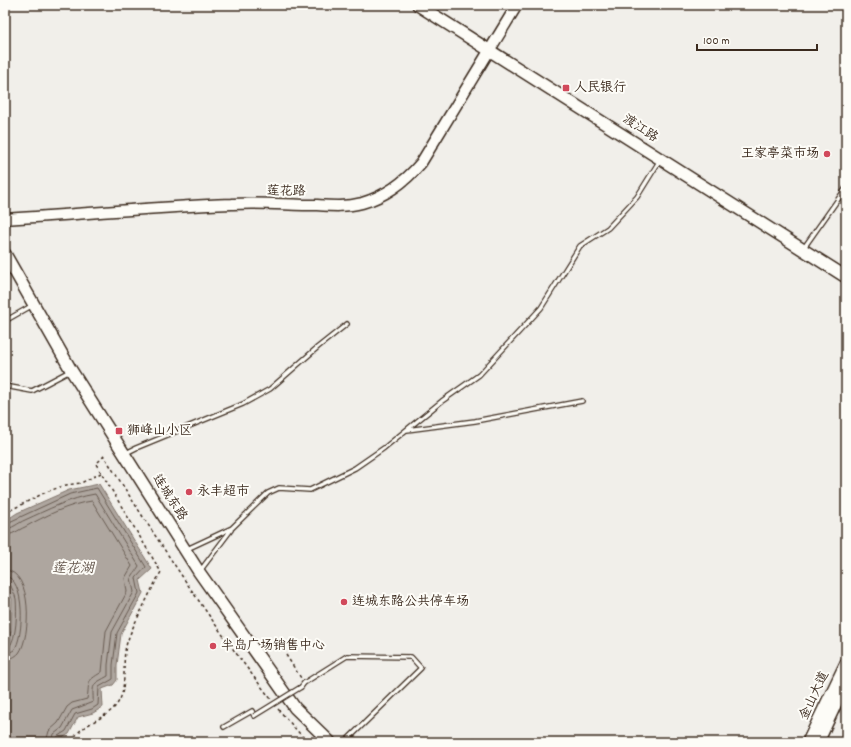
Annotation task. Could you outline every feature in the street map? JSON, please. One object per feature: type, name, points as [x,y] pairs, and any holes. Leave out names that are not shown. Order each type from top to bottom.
[{"type":"main road","name":"渡江路","points":[[418,5],[846,277]]},
{"type":"main road","name":"莲花路","points":[[5,219],[233,204],[338,206],[371,200],[391,191],[421,163],[517,5]]},
{"type":"main road","name":"连城东路","points":[[5,254],[71,370],[185,550],[295,708],[330,742]]},
{"type":"main road","name":"金山大道","points":[[808,742],[846,663]]},
{"type":"main road","name":"金山大道","points":[[818,742],[846,682]]},
{"type":"lane","points":[[200,572],[232,528],[268,493],[279,488],[310,490],[355,468],[384,448],[442,401],[478,375],[541,308],[580,246],[608,228],[638,197],[661,159]]},
{"type":"lane","points":[[803,250],[846,188]]},
{"type":"lane","points":[[5,321],[34,304]]},
{"type":"lane","points":[[124,454],[243,404],[270,389],[347,324]]},
{"type":"lane","points":[[5,386],[32,391],[71,370]]},
{"type":"lane","points":[[406,430],[475,421],[582,401]]},
{"type":"lane","points":[[185,550],[232,528]]},
{"type":"lane","points":[[224,727],[252,711],[254,716],[348,656],[411,657],[421,668],[345,742]]},
{"type":"path","points":[[72,742],[79,732],[95,719],[111,711],[120,699],[124,677],[124,656],[128,640],[161,572],[96,464],[104,456],[175,567],[220,632],[271,700]]},
{"type":"path","points":[[5,513],[46,492],[66,485],[81,483],[101,473]]},
{"type":"path","points":[[286,655],[304,683]]},
{"type":"path","points":[[275,705],[296,732],[307,742]]},
{"type":"water","name":"莲花湖","points":[[99,484],[152,569],[140,580],[143,593],[121,634],[117,665],[117,680],[113,685],[102,689],[103,707],[93,713],[78,717],[69,734],[62,738],[61,742],[5,742],[5,646],[11,631],[12,599],[5,581],[5,521],[17,513],[69,490]]},
{"type":"place","name":"人民银行","points":[[566,88]]},
{"type":"place","name":"王家亭菜市场","points":[[827,154]]},
{"type":"place","name":"狮峰山小区","points":[[119,431]]},
{"type":"place","name":"永丰超市","points":[[189,492]]},
{"type":"place","name":"连城东路公共停车场","points":[[344,602]]},
{"type":"place","name":"半岛广场销售中心","points":[[213,646]]}]
